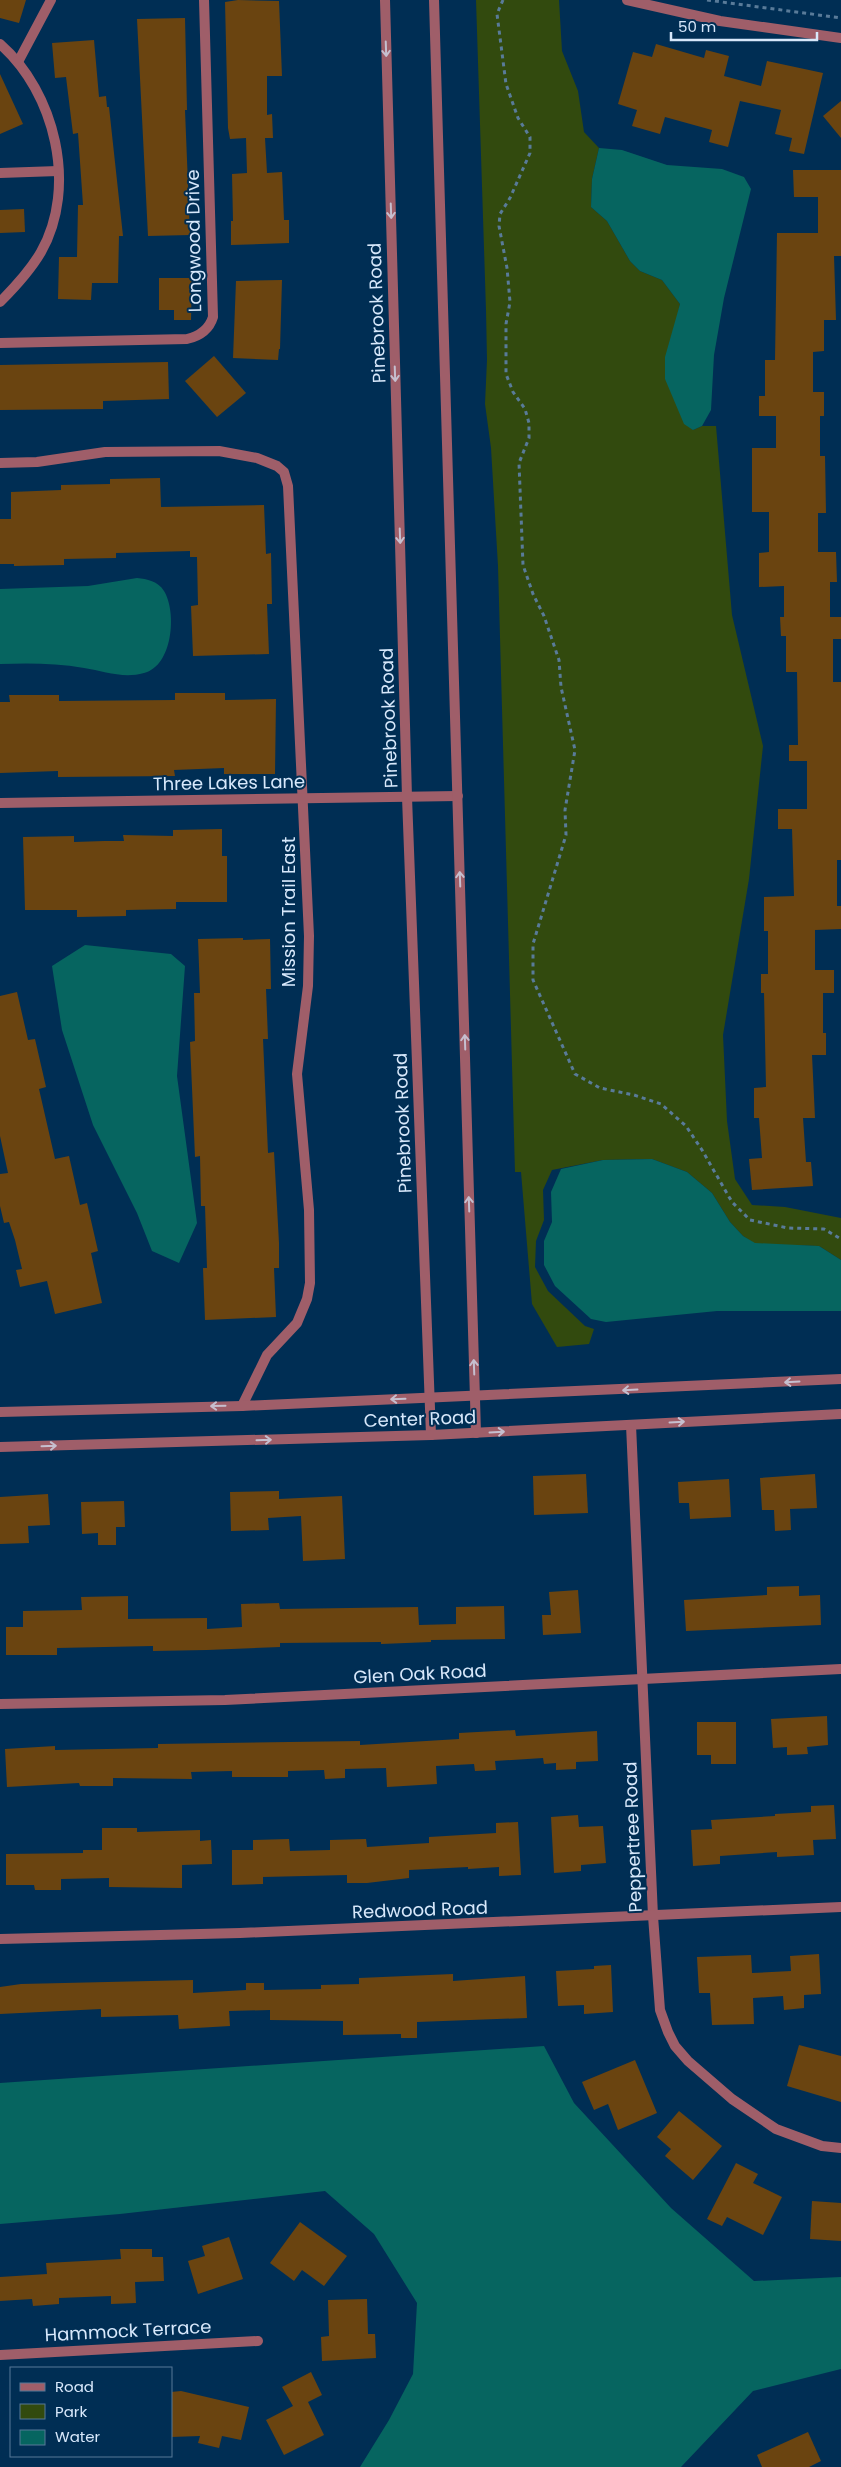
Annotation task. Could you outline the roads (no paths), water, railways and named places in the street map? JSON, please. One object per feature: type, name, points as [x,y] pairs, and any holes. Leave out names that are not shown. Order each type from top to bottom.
[{"type":"street","points":[[18,62],[51,0]]},
{"type":"street","name":"Longwood Drive","points":[[0,343],[187,339],[201,334],[211,324],[213,317],[204,0]]},
{"type":"street","name":"Pinebrook Road","points":[[384,0],[407,797],[431,1435]]},
{"type":"street","points":[[434,0],[476,1433]]},
{"type":"street","points":[[627,0],[720,21],[841,38]]},
{"type":"street","points":[[0,44],[18,62],[38,92],[49,118],[56,143],[58,172],[55,214],[42,251],[21,280],[0,302]]},
{"type":"street","points":[[0,173],[58,172]]},
{"type":"street","name":"Mission Trail East","points":[[0,463],[37,462],[104,452],[219,450],[257,458],[277,466],[284,472],[288,486],[309,936],[308,986],[299,1041],[297,1074],[309,1210],[310,1284],[308,1299],[297,1323],[267,1355],[242,1406]]},
{"type":"street","name":"Three Lakes Lane","points":[[0,803],[458,796]]},
{"type":"street","name":"Center Road","points":[[0,1412],[242,1406],[841,1379]]},
{"type":"street","name":"Center Road","points":[[0,1447],[431,1435],[841,1414]]},
{"type":"street","name":"Peppertree Road","points":[[631,1425],[653,1916],[660,2010],[675,2046],[688,2061],[732,2099],[764,2121],[800,2139],[841,2148]]},
{"type":"street","name":"Glen Oak Road","points":[[0,1704],[225,1700],[841,1669]]},
{"type":"street","name":"Redwood Road","points":[[0,1939],[240,1933],[841,1907]]},
{"type":"street","name":"Hammock Terrace","points":[[0,2354],[258,2341]]},
{"type":"water","points":[[599,148],[622,150],[667,165],[722,169],[744,177],[751,189],[724,298],[714,355],[711,410],[702,426],[693,430],[684,424],[665,379],[665,357],[680,304],[662,280],[640,271],[630,261],[607,221],[591,207],[592,179]]},
{"type":"water","points":[[137,578],[152,581],[159,585],[168,600],[171,624],[170,637],[161,660],[154,668],[144,673],[129,675],[63,665],[0,664],[0,589],[88,586]]},
{"type":"water","points":[[85,945],[171,954],[185,966],[177,1076],[197,1223],[179,1263],[152,1251],[137,1213],[93,1125],[62,1030],[52,966]]},
{"type":"water","points":[[652,1159],[687,1172],[712,1193],[730,1222],[743,1236],[755,1243],[819,1246],[841,1260],[841,1311],[717,1311],[606,1322],[591,1319],[555,1286],[544,1265],[544,1241],[552,1222],[551,1192],[561,1169],[603,1160]]},
{"type":"water","points":[[544,2046],[574,2103],[671,2208],[754,2281],[841,2277],[841,2369],[753,2391],[681,2467],[360,2467],[389,2420],[413,2374],[417,2303],[374,2234],[325,2191],[120,2214],[0,2224],[0,2083]]}]
